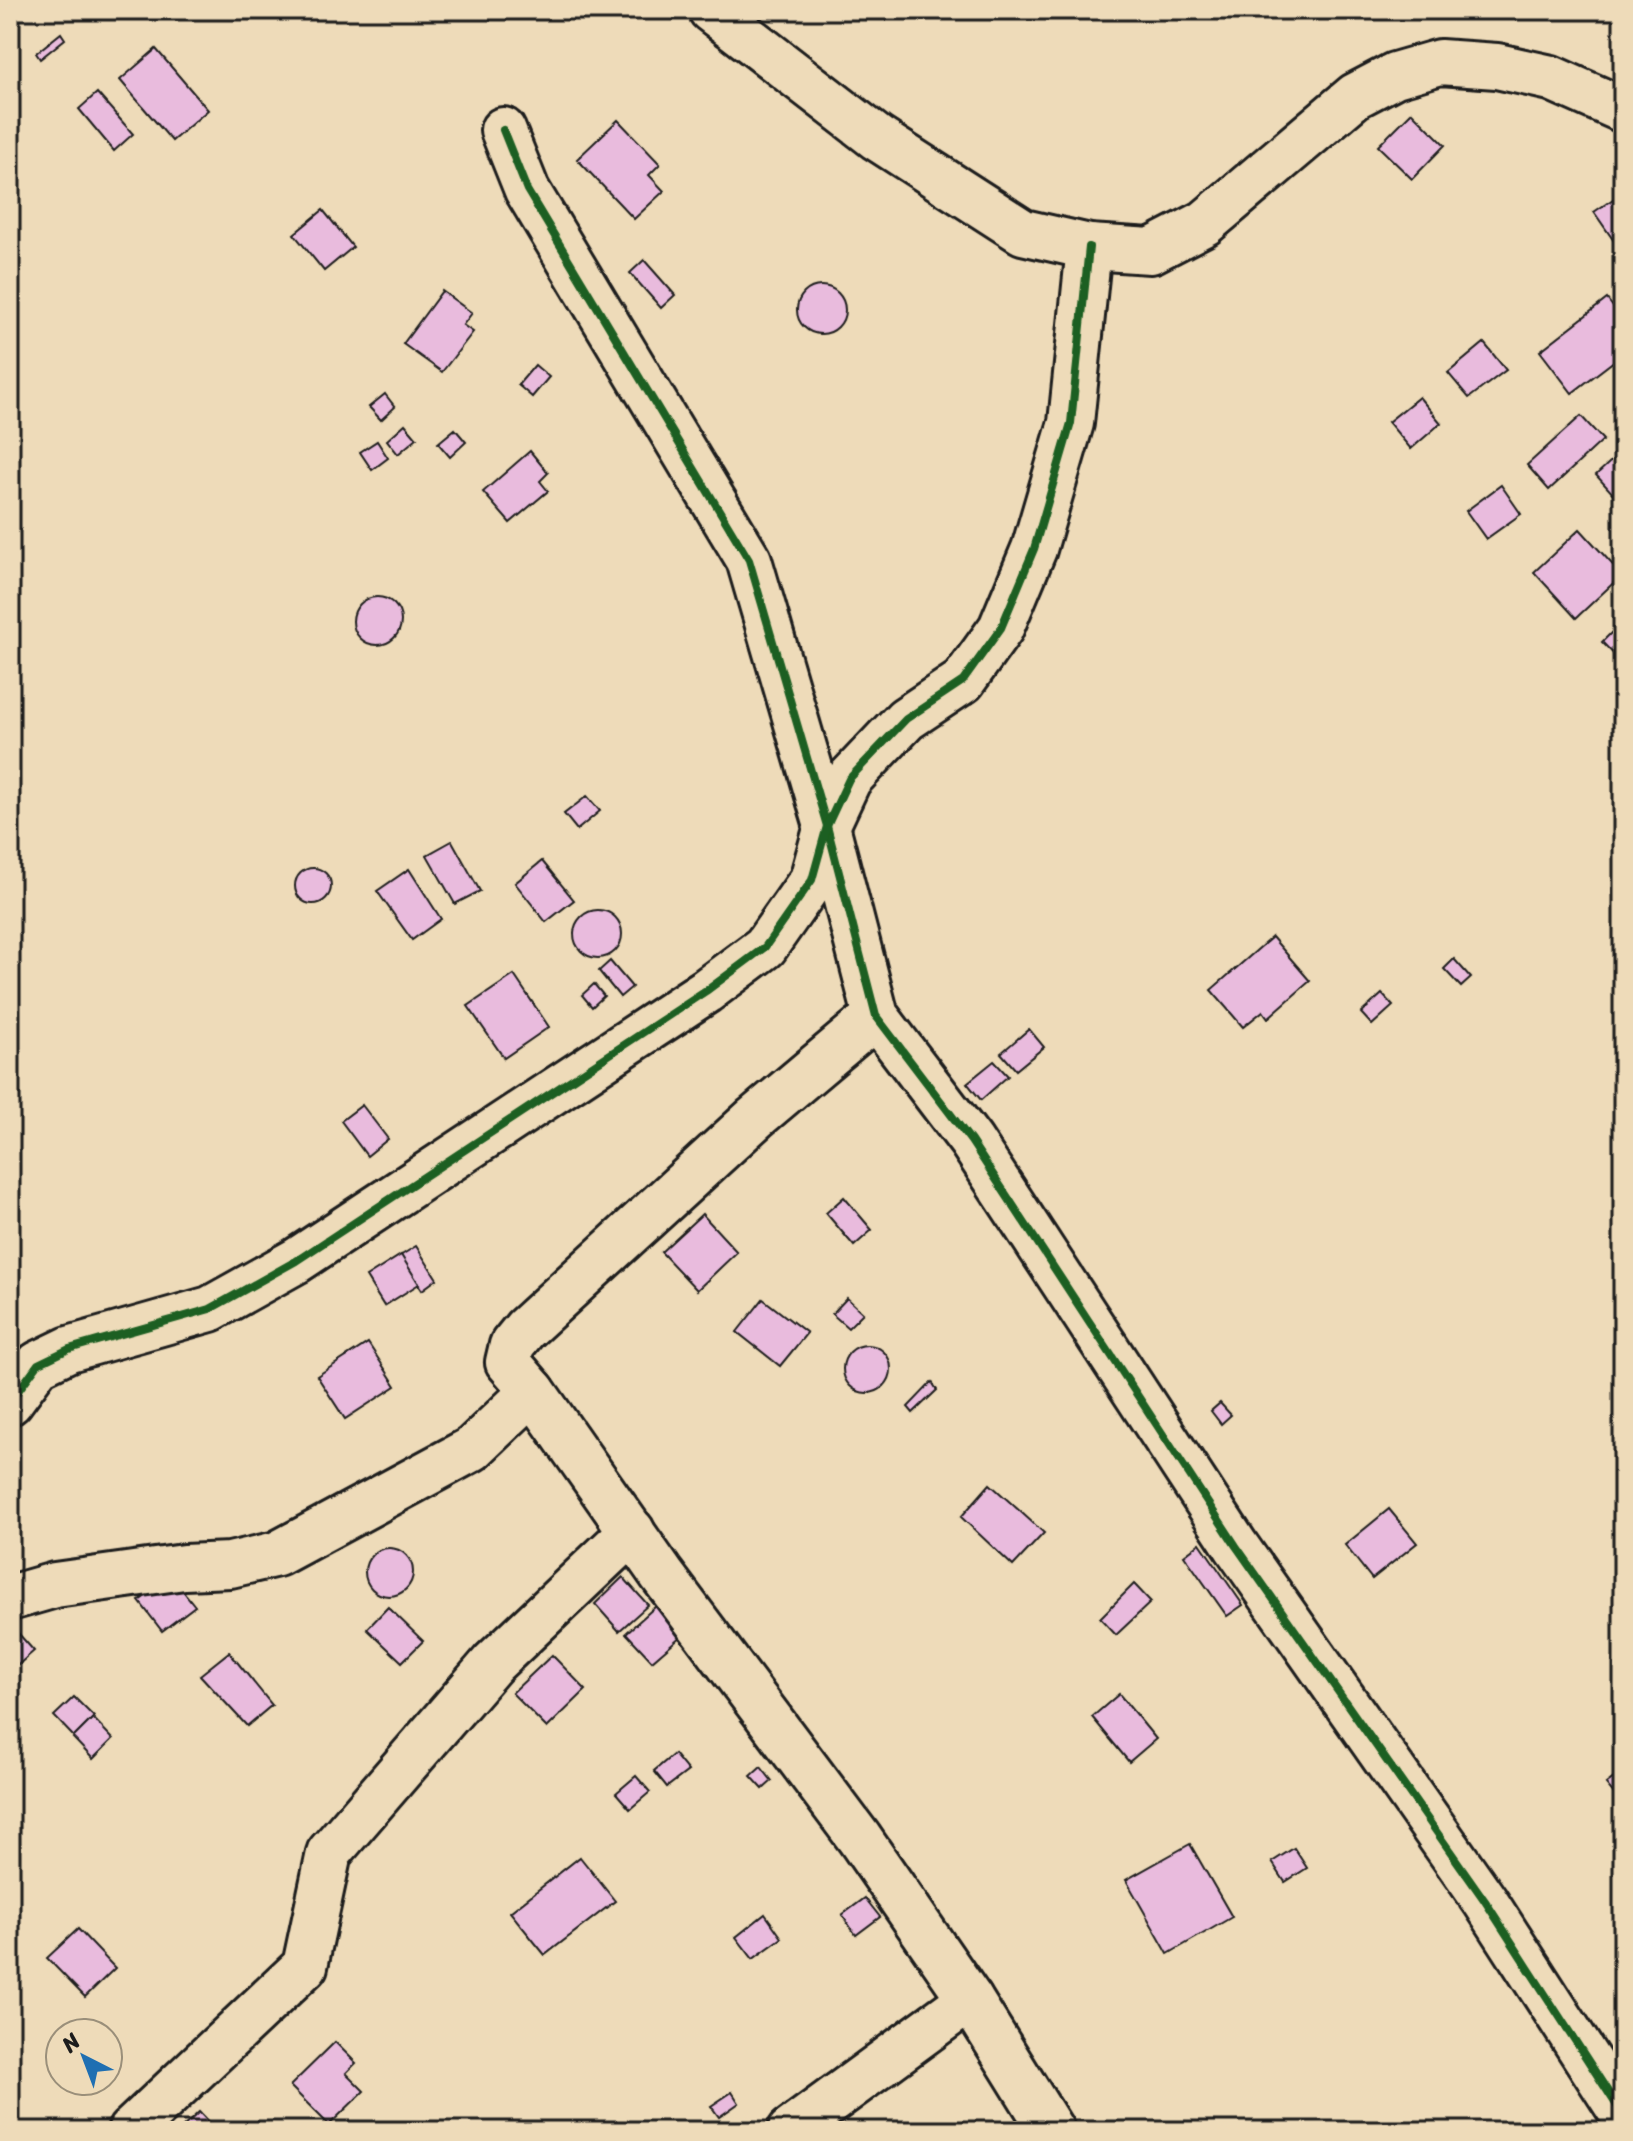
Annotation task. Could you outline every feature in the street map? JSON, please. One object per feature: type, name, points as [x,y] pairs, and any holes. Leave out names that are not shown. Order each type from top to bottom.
[{"type":"street","points":[[711,10],[877,138],[1023,232],[1089,247],[1151,251],[1205,223],[1355,96],[1395,75],[1440,62],[1497,66],[1551,78],[1623,110]]},
{"type":"street","points":[[503,130],[527,190],[749,560],[827,826],[876,1016],[971,1141],[1236,1546],[1485,1901],[1623,2115]]},
{"type":"street","points":[[10,1402],[38,1364],[69,1349],[210,1309],[296,1261],[706,991],[765,947],[812,880],[827,826],[849,779],[906,719],[963,681],[1001,628],[1034,549],[1071,423],[1089,247]]},
{"type":"street","points":[[876,1016],[755,1118],[525,1329],[512,1345],[508,1362],[533,1391],[632,1531],[859,1838],[970,1999],[1052,2131]]},
{"type":"street","points":[[10,1598],[55,1585],[184,1567],[230,1565],[277,1554],[472,1449],[533,1391]]},
{"type":"street","points":[[130,2131],[305,1966],[329,1853],[493,1663],[632,1531]]},
{"type":"street","points":[[790,2131],[970,1999]]},
{"type":"building","points":[[61,33],[65,39],[40,59],[36,53]]},
{"type":"building","points":[[156,49],[208,110],[172,141],[120,80]]},
{"type":"building","points":[[97,93],[133,134],[114,151],[79,109]]},
{"type":"building","points":[[1412,112],[1445,145],[1412,179],[1378,146]]},
{"type":"building","points":[[618,120],[660,164],[649,175],[664,191],[634,219],[577,159]]},
{"type":"building","points":[[1616,197],[1623,206],[1623,254],[1594,212]]},
{"type":"building","points":[[323,210],[353,247],[324,271],[294,234]]},
{"type":"building","points":[[644,260],[675,295],[661,308],[630,273]]},
{"type":"building","points":[[821,286],[838,293],[845,310],[838,327],[821,334],[804,327],[797,310],[804,293]]},
{"type":"building","points":[[442,291],[472,313],[463,325],[473,332],[442,372],[403,344]]},
{"type":"building","points":[[1607,299],[1623,320],[1623,354],[1572,393],[1540,351]]},
{"type":"building","points":[[1484,343],[1506,370],[1469,398],[1448,373]]},
{"type":"building","points":[[535,365],[549,377],[532,397],[518,385]]},
{"type":"building","points":[[385,394],[395,407],[381,420],[369,407]]},
{"type":"building","points":[[1419,397],[1441,423],[1411,449],[1388,422]]},
{"type":"building","points":[[1581,416],[1603,440],[1549,490],[1527,465]]},
{"type":"building","points":[[405,424],[417,438],[398,454],[387,440]]},
{"type":"building","points":[[455,429],[466,442],[450,457],[438,443]]},
{"type":"building","points":[[377,441],[388,458],[372,470],[360,452]]},
{"type":"building","points":[[1623,450],[1623,505],[1596,475]]},
{"type":"building","points":[[530,451],[548,473],[540,481],[548,491],[510,523],[483,492]]},
{"type":"building","points":[[1501,485],[1521,514],[1486,539],[1466,511]]},
{"type":"building","points":[[1580,529],[1622,575],[1576,618],[1534,572]]},
{"type":"building","points":[[377,597],[394,604],[401,621],[394,638],[377,645],[360,638],[353,621],[360,604]]},
{"type":"building","points":[[1623,621],[1623,664],[1602,642]]},
{"type":"building","points":[[587,796],[600,811],[577,830],[564,814]]},
{"type":"building","points":[[452,841],[480,891],[455,904],[427,855]]},
{"type":"building","points":[[542,861],[574,900],[546,922],[515,883]]},
{"type":"building","points":[[313,868],[326,873],[331,886],[326,899],[313,904],[300,899],[295,886],[300,873]]},
{"type":"building","points":[[409,869],[441,919],[412,940],[377,891]]},
{"type":"building","points":[[598,910],[615,917],[622,934],[615,951],[598,958],[581,951],[574,934],[581,917]]},
{"type":"building","points":[[1272,937],[1310,981],[1268,1018],[1263,1011],[1243,1027],[1211,990]]},
{"type":"building","points":[[1454,959],[1471,978],[1461,987],[1444,969]]},
{"type":"building","points":[[610,961],[632,987],[620,997],[599,971]]},
{"type":"building","points":[[514,975],[549,1027],[504,1058],[468,1006]]},
{"type":"building","points":[[594,984],[604,996],[592,1007],[582,995]]},
{"type":"building","points":[[1382,994],[1393,1006],[1372,1025],[1361,1013]]},
{"type":"building","points":[[1029,1029],[1044,1047],[1016,1070],[1001,1053]]},
{"type":"building","points":[[994,1061],[1008,1076],[981,1100],[967,1083]]},
{"type":"building","points":[[362,1105],[388,1139],[367,1156],[341,1121]]},
{"type":"building","points":[[844,1197],[872,1230],[854,1246],[826,1213]]},
{"type":"building","points":[[702,1214],[737,1252],[697,1290],[661,1252]]},
{"type":"building","points":[[416,1246],[437,1279],[422,1290],[400,1256]]},
{"type":"building","points":[[401,1255],[419,1284],[384,1306],[366,1277]]},
{"type":"building","points":[[847,1298],[863,1313],[848,1328],[832,1314]]},
{"type":"building","points":[[763,1299],[807,1333],[780,1366],[737,1332]]},
{"type":"building","points":[[368,1343],[396,1386],[345,1419],[317,1376]]},
{"type":"building","points":[[867,1345],[884,1352],[891,1369],[884,1386],[867,1393],[850,1386],[843,1369],[850,1352]]},
{"type":"building","points":[[932,1382],[937,1390],[913,1413],[908,1407]]},
{"type":"building","points":[[1220,1403],[1231,1415],[1221,1424],[1211,1411]]},
{"type":"building","points":[[990,1484],[1044,1533],[1013,1566],[961,1517]]},
{"type":"building","points":[[1389,1509],[1417,1543],[1372,1579],[1345,1545]]},
{"type":"building","points":[[1200,1543],[1243,1605],[1227,1616],[1184,1555]]},
{"type":"building","points":[[389,1548],[406,1555],[413,1572],[406,1589],[389,1596],[372,1589],[365,1572],[372,1555]]},
{"type":"building","points":[[172,1577],[195,1606],[162,1631],[139,1601]]},
{"type":"building","points":[[623,1577],[648,1605],[619,1631],[595,1604]]},
{"type":"building","points":[[1134,1584],[1151,1602],[1116,1635],[1100,1618]]},
{"type":"building","points":[[656,1606],[681,1636],[652,1661],[626,1633]]},
{"type":"building","points":[[388,1607],[423,1641],[402,1662],[367,1629]]},
{"type":"building","points":[[10,1624],[34,1651],[10,1672]]},
{"type":"building","points":[[229,1652],[272,1705],[247,1726],[200,1675]]},
{"type":"building","points":[[552,1655],[586,1690],[547,1728],[512,1693]]},
{"type":"building","points":[[1119,1694],[1156,1739],[1129,1762],[1092,1717]]},
{"type":"building","points":[[74,1697],[94,1717],[74,1737],[54,1716]]},
{"type":"building","points":[[93,1718],[113,1739],[93,1759],[73,1738]]},
{"type":"building","points":[[674,1754],[688,1771],[667,1787],[654,1771]]},
{"type":"building","points":[[761,1767],[772,1781],[763,1789],[751,1776]]},
{"type":"building","points":[[1623,1771],[1623,1805],[1606,1784]]},
{"type":"building","points":[[636,1776],[650,1792],[630,1809],[616,1793]]},
{"type":"building","points":[[1190,1844],[1232,1917],[1168,1954],[1126,1880]]},
{"type":"building","points":[[1294,1848],[1307,1868],[1285,1882],[1272,1862]]},
{"type":"building","points":[[580,1857],[615,1901],[545,1955],[510,1912]]},
{"type":"building","points":[[865,1898],[880,1917],[856,1935],[842,1915]]},
{"type":"building","points":[[765,1914],[782,1938],[753,1959],[736,1937]]},
{"type":"building","points":[[78,1929],[115,1968],[85,1997],[47,1958]]},
{"type":"building","points":[[335,2042],[356,2063],[346,2073],[364,2091],[329,2125],[290,2086]]},
{"type":"building","points":[[732,2092],[739,2103],[719,2117],[711,2106]]},
{"type":"building","points":[[199,2112],[217,2131],[179,2131]]},
{"type":"cycle path","points":[[503,130],[527,190],[749,560],[827,826],[876,1016],[971,1141],[1236,1546],[1485,1901],[1623,2115]]},
{"type":"cycle path","points":[[10,1402],[38,1364],[69,1349],[210,1309],[296,1261],[706,991],[765,947],[812,880],[827,826],[849,779],[906,719],[963,681],[1001,628],[1034,549],[1071,423],[1089,247]]}]
